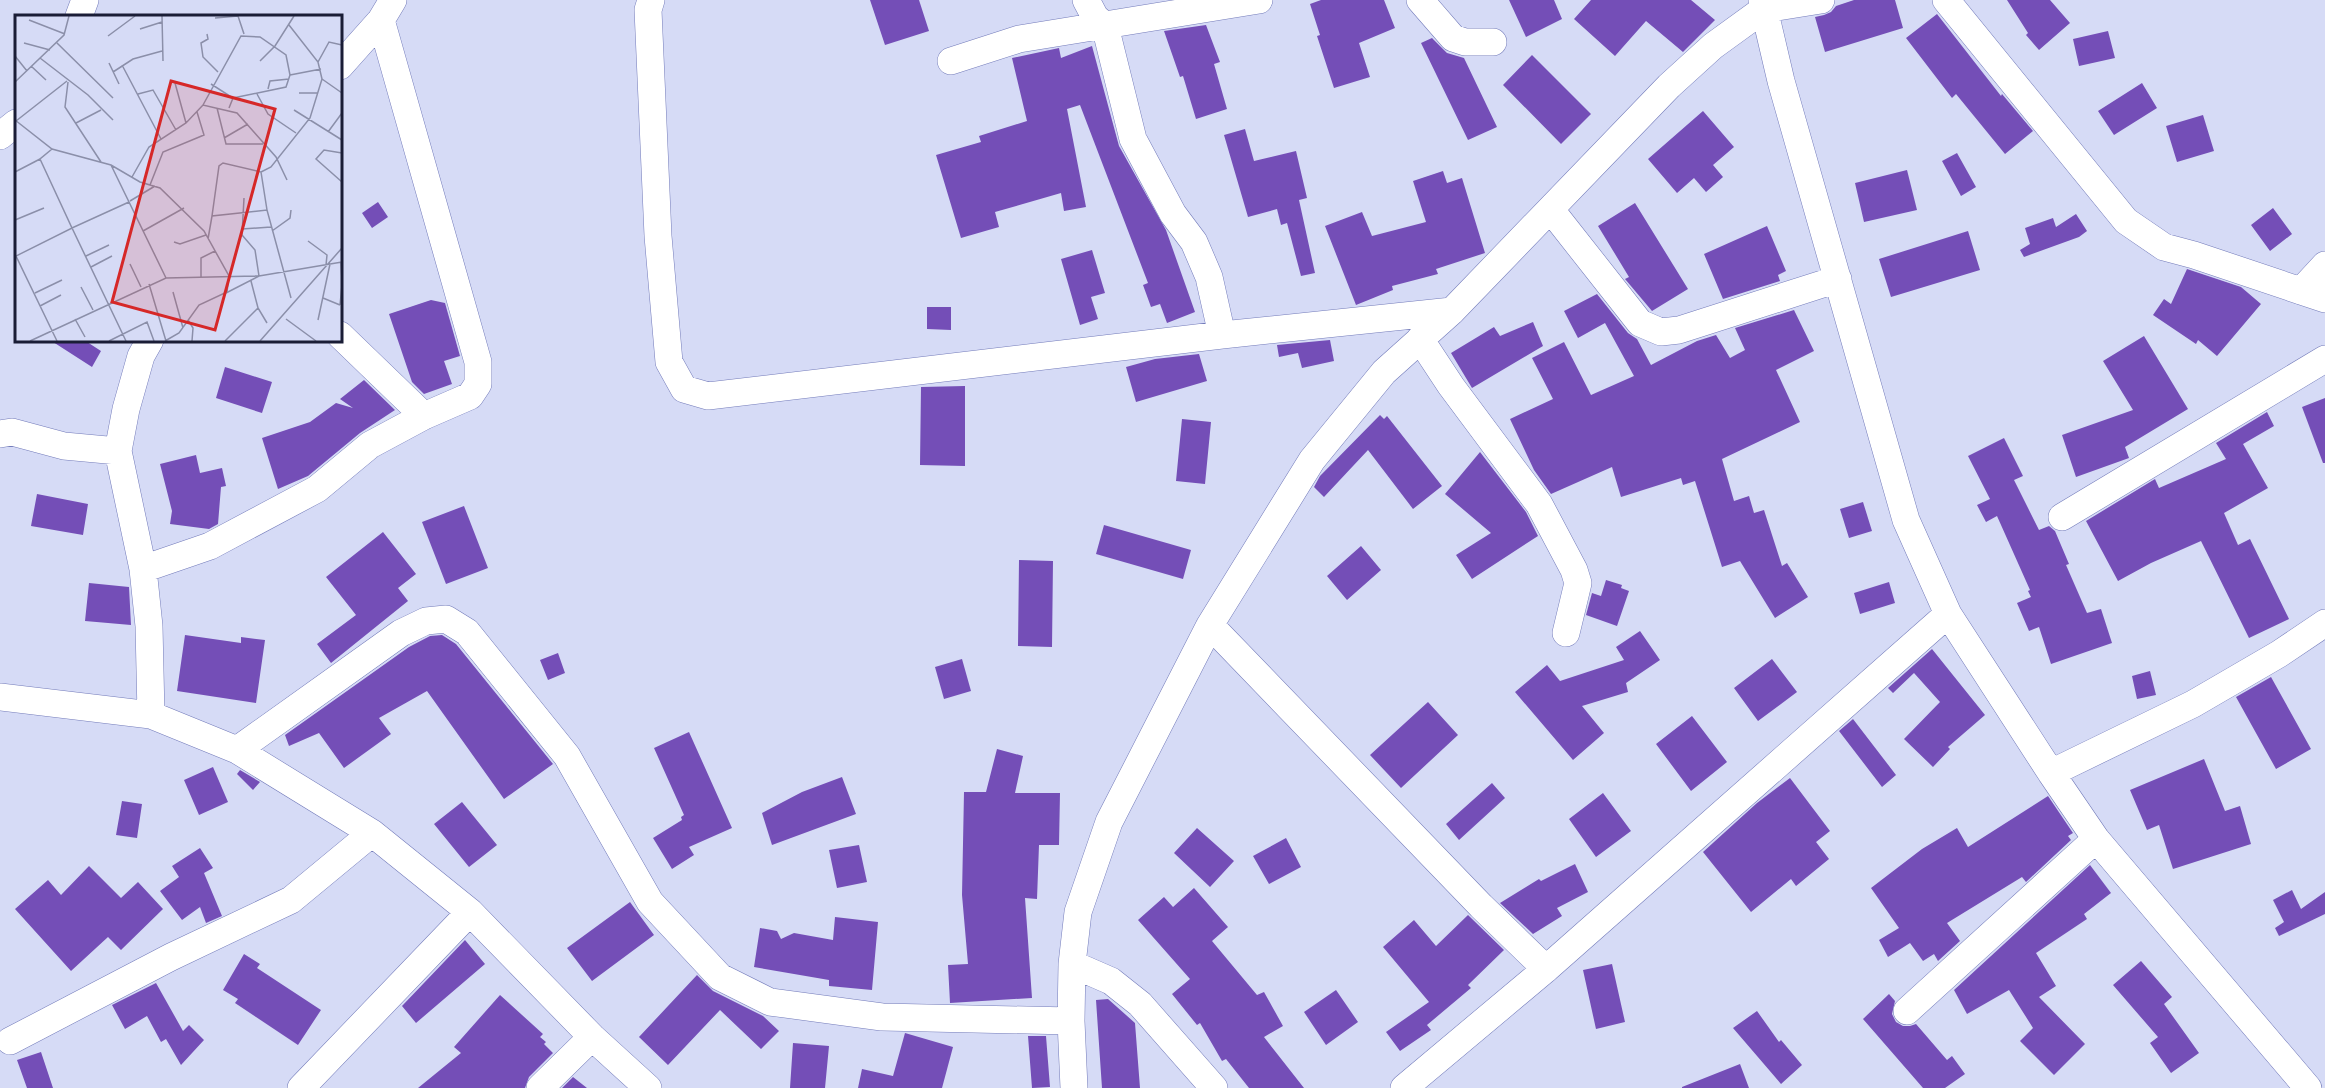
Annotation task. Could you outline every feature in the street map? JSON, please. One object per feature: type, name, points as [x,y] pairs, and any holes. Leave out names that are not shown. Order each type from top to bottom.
[{"type":"street","points":[[79,15],[85,0]]},
{"type":"street","points":[[651,0],[648,10],[658,236],[669,362],[684,389],[708,396],[1222,335],[1452,311]]},
{"type":"street","points":[[1086,0],[1095,17],[1106,26],[1133,139],[1173,214],[1194,242],[1209,277],[1222,335]]},
{"type":"street","points":[[951,61],[1019,39],[1259,0]]},
{"type":"street","points":[[1420,0],[1453,38],[1465,42],[1493,42]]},
{"type":"street","points":[[1074,1088],[1071,1021],[1072,964],[1078,912],[1109,822],[1210,625],[1312,460],[1384,372],[1452,311],[1669,86],[1713,46],[1763,4],[1821,0]]},
{"type":"street","points":[[1946,0],[2126,221],[2164,247],[2313,295],[2325,265]]},
{"type":"street","points":[[1763,4],[1781,81],[1906,520],[1948,614],[2096,839],[2308,1088]]},
{"type":"street","points":[[342,64],[387,10]]},
{"type":"street","points":[[143,569],[210,546],[317,489],[370,445],[424,416],[470,396],[478,384],[478,362],[387,10]]},
{"type":"street","points":[[0,136],[15,124]]},
{"type":"street","points":[[1551,210],[1640,323],[1661,332],[1679,330],[1838,279]]},
{"type":"street","points":[[342,337],[424,416]]},
{"type":"street","points":[[1420,339],[1451,386],[1539,504],[1574,570],[1578,583],[1566,633]]},
{"type":"street","points":[[149,342],[141,356],[126,409],[118,451],[143,569],[149,626],[151,715]]},
{"type":"street","points":[[2062,517],[2325,360]]},
{"type":"street","points":[[0,434],[12,432],[64,446],[118,451]]},
{"type":"street","points":[[1404,1088],[1546,969],[1948,614]]},
{"type":"street","points":[[237,750],[401,633],[426,621],[446,619],[467,632],[567,756],[650,902],[720,977],[770,1002],[882,1017],[1071,1021]]},
{"type":"street","points":[[2051,773],[2193,704],[2279,654],[2325,623]]},
{"type":"street","points":[[1210,625],[1480,906],[1546,969]]},
{"type":"street","points":[[0,697],[151,715],[237,750],[372,833],[470,912],[592,1037],[648,1088]]},
{"type":"street","points":[[10,1041],[171,957],[291,900],[372,833]]},
{"type":"street","points":[[1907,1011],[2096,839]]},
{"type":"street","points":[[302,1088],[470,912]]},
{"type":"street","points":[[1072,964],[1111,981],[1140,1004],[1214,1088]]},
{"type":"street","points":[[540,1088],[592,1037]]},
{"type":"building","points":[[870,0],[919,0],[929,31],[885,45]]},
{"type":"building","points":[[1321,0],[1384,0],[1395,28],[1359,43],[1370,77],[1334,88],[1317,36],[1320,35],[1310,4]]},
{"type":"building","points":[[1509,0],[1554,0],[1562,19],[1526,37]]},
{"type":"building","points":[[1591,0],[1691,0],[1715,20],[1683,52],[1646,21],[1615,56],[1574,19]]},
{"type":"building","points":[[1854,0],[1895,0],[1903,28],[1825,52],[1815,17],[1831,12],[1836,6]]},
{"type":"building","points":[[2007,0],[2050,0],[2070,23],[2039,50],[2026,35],[2028,33]]},
{"type":"building","points":[[1937,14],[2001,96],[2002,94],[2033,131],[2005,154],[1956,94],[1952,98],[1906,38]]},
{"type":"building","points":[[1206,25],[1220,62],[1214,64],[1227,109],[1196,119],[1183,76],[1180,77],[1164,31]]},
{"type":"building","points":[[2108,31],[2115,58],[2079,66],[2073,39]]},
{"type":"building","points":[[1432,38],[1447,53],[1464,58],[1497,127],[1468,140],[1421,43]]},
{"type":"building","points":[[1092,46],[1119,146],[1166,230],[1195,312],[1167,323],[1160,304],[1151,307],[1143,285],[1148,283],[1080,105],[1067,109],[1086,207],[1064,211],[1061,193],[995,212],[999,227],[961,238],[936,155],[981,142],[979,136],[1027,121],[1012,58],[1059,48],[1061,58]]},
{"type":"building","points":[[1532,55],[1591,114],[1561,144],[1503,85]]},
{"type":"building","points":[[2142,83],[2157,108],[2114,135],[2098,111]]},
{"type":"building","points":[[1703,111],[1734,147],[1713,165],[1723,177],[1706,192],[1694,178],[1677,193],[1648,159]]},
{"type":"building","points":[[2203,115],[2214,151],[2177,162],[2166,126]]},
{"type":"building","points":[[1245,129],[1254,161],[1296,151],[1307,198],[1299,200],[1315,273],[1301,276],[1287,223],[1281,225],[1277,209],[1248,217],[1224,135]]},
{"type":"building","points":[[1957,153],[1976,187],[1961,196],[1942,161]]},
{"type":"building","points":[[1907,170],[1917,210],[1864,222],[1855,183]]},
{"type":"building","points":[[1443,171],[1447,183],[1462,178],[1485,253],[1436,269],[1438,274],[1392,286],[1393,290],[1356,305],[1325,226],[1362,212],[1372,236],[1426,222],[1413,181]]},
{"type":"building","points":[[378,202],[388,217],[372,228],[362,213]]},
{"type":"building","points":[[1635,203],[1688,289],[1652,311],[1625,279],[1629,277],[1598,226]]},
{"type":"building","points":[[2273,208],[2292,234],[2270,251],[2251,225]]},
{"type":"building","points":[[2076,214],[2087,231],[2079,237],[2024,257],[2020,250],[2030,244],[2025,228],[2053,218],[2056,227]]},
{"type":"building","points":[[1767,226],[1786,271],[1778,275],[1780,281],[1723,299],[1704,254]]},
{"type":"building","points":[[1968,231],[1980,270],[1891,297],[1879,259]]},
{"type":"building","points":[[1092,250],[1105,293],[1091,297],[1098,319],[1080,325],[1061,259]]},
{"type":"building","points":[[2187,269],[2241,287],[2261,304],[2217,356],[2198,340],[2196,344],[2153,315],[2164,299],[2171,304]]},
{"type":"building","points":[[1597,294],[1628,333],[1637,339],[1651,365],[1697,341],[1716,335],[1730,358],[1745,350],[1735,328],[1794,310],[1814,351],[1776,370],[1800,422],[1722,459],[1734,501],[1749,496],[1754,513],[1764,510],[1782,566],[1787,563],[1808,597],[1775,618],[1740,561],[1722,567],[1695,481],[1683,485],[1681,478],[1621,497],[1612,467],[1551,494],[1534,470],[1510,419],[1553,399],[1532,358],[1564,342],[1591,395],[1634,376],[1605,323],[1578,338],[1564,311]]},
{"type":"building","points":[[431,300],[445,303],[460,356],[444,361],[452,384],[424,394],[412,382],[389,314]]},
{"type":"building","points":[[927,307],[951,307],[951,330],[927,329]]},
{"type":"building","points":[[1533,322],[1543,346],[1472,388],[1451,353],[1494,327],[1500,336]]},
{"type":"building","points":[[2144,336],[2188,409],[2125,447],[2129,458],[2076,477],[2062,435],[2133,410],[2103,361]]},
{"type":"building","points":[[1330,340],[1334,361],[1302,368],[1298,353],[1279,357],[1277,345]]},
{"type":"building","points":[[53,342],[87,342],[101,351],[92,367]]},
{"type":"building","points":[[1199,354],[1207,381],[1136,402],[1126,367],[1155,359]]},
{"type":"building","points":[[225,367],[272,382],[262,413],[216,398]]},
{"type":"building","points":[[364,380],[395,410],[360,433],[308,476],[278,489],[262,438],[310,422],[336,403],[353,408],[340,399]]},
{"type":"building","points":[[965,386],[965,466],[920,465],[921,387]]},
{"type":"building","points":[[2325,398],[2325,463],[2323,463],[2302,407]]},
{"type":"building","points":[[2267,412],[2274,426],[2243,444],[2268,488],[2224,513],[2238,545],[2250,539],[2289,619],[2249,638],[2201,541],[2151,563],[2118,581],[2086,521],[2155,479],[2159,488],[2226,459],[2216,443]]},
{"type":"building","points":[[1380,415],[1384,419],[1387,416],[1442,486],[1413,509],[1368,450],[1324,497],[1314,487],[1320,476]]},
{"type":"building","points":[[1182,419],[1211,422],[1205,484],[1176,481]]},
{"type":"building","points":[[2004,438],[2023,476],[2014,480],[2039,530],[2049,526],[2055,531],[2069,564],[2066,565],[2087,613],[2101,609],[2112,643],[2051,664],[2039,627],[2029,631],[2017,603],[2031,597],[2028,591],[2030,590],[1997,516],[1986,522],[1977,505],[1990,499],[1968,456]]},
{"type":"building","points":[[1480,452],[1526,512],[1538,536],[1472,579],[1456,555],[1491,533],[1445,494]]},
{"type":"building","points":[[196,455],[200,473],[222,468],[226,486],[221,487],[218,524],[209,529],[170,524],[172,511],[160,464]]},
{"type":"building","points":[[37,494],[88,504],[83,535],[31,526]]},
{"type":"building","points":[[1863,502],[1872,531],[1849,538],[1840,509]]},
{"type":"building","points":[[464,506],[488,568],[446,584],[422,522]]},
{"type":"building","points":[[1104,525],[1191,550],[1183,579],[1096,554]]},
{"type":"building","points":[[383,532],[416,574],[398,588],[408,601],[331,663],[317,644],[356,615],[326,577]]},
{"type":"building","points":[[1361,546],[1381,570],[1347,600],[1327,576]]},
{"type":"building","points":[[1019,560],[1053,561],[1052,647],[1018,646]]},
{"type":"building","points":[[1606,580],[1622,585],[1621,588],[1629,591],[1617,626],[1586,615],[1592,593],[1601,596]]},
{"type":"building","points":[[1889,582],[1895,603],[1860,614],[1854,593]]},
{"type":"building","points":[[89,583],[129,587],[131,625],[85,621]]},
{"type":"building","points":[[1640,631],[1660,660],[1626,683],[1628,692],[1582,706],[1604,733],[1573,760],[1515,692],[1547,665],[1560,681],[1624,660],[1616,647]]},
{"type":"building","points":[[185,635],[241,643],[241,637],[265,640],[256,703],[177,691]]},
{"type":"building","points":[[442,635],[456,644],[553,764],[504,799],[427,691],[379,718],[391,734],[344,768],[319,733],[289,746],[285,735],[409,647],[430,636]]},
{"type":"building","points":[[1932,649],[1985,715],[1948,747],[1950,749],[1933,767],[1904,739],[1940,702],[1914,673],[1893,693],[1888,688]]},
{"type":"building","points":[[558,653],[565,673],[548,680],[540,660]]},
{"type":"building","points":[[962,659],[971,691],[944,699],[935,667]]},
{"type":"building","points":[[1772,659],[1797,692],[1758,721],[1734,688]]},
{"type":"building","points":[[2150,671],[2156,695],[2137,699],[2132,676]]},
{"type":"building","points":[[2271,677],[2311,749],[2276,769],[2236,697]]},
{"type":"building","points":[[1428,702],[1458,735],[1401,788],[1370,755]]},
{"type":"building","points":[[1692,716],[1727,762],[1691,791],[1656,744]]},
{"type":"building","points":[[1853,719],[1896,775],[1882,787],[1839,731]]},
{"type":"building","points":[[689,732],[732,828],[689,847],[694,855],[672,869],[653,838],[682,820],[681,817],[684,815],[654,748]]},
{"type":"building","points":[[997,749],[1023,756],[1015,793],[1060,793],[1059,845],[1039,845],[1037,899],[1025,898],[1032,998],[950,1003],[948,965],[968,964],[962,895],[964,792],[986,792]]},
{"type":"building","points":[[2204,759],[2225,811],[2240,806],[2251,844],[2173,869],[2159,825],[2147,830],[2130,790]]},
{"type":"building","points":[[213,767],[228,802],[199,815],[184,780]]},
{"type":"building","points":[[240,770],[260,782],[253,790],[237,774]]},
{"type":"building","points":[[842,777],[856,814],[772,845],[762,813],[802,792]]},
{"type":"building","points":[[1790,778],[1830,831],[1816,842],[1829,859],[1796,886],[1791,879],[1751,912],[1703,852],[1757,803]]},
{"type":"building","points":[[1492,783],[1505,798],[1459,840],[1446,824]]},
{"type":"building","points":[[1603,793],[1631,831],[1596,857],[1569,819]]},
{"type":"building","points":[[2048,796],[2073,833],[2068,836],[2071,840],[2026,882],[2022,877],[1947,923],[1960,941],[1938,961],[1934,954],[1923,961],[1910,943],[1888,957],[1879,940],[1899,928],[1871,888],[1922,849],[1957,828],[1968,847]]},
{"type":"building","points":[[122,801],[142,804],[137,838],[116,835]]},
{"type":"building","points":[[462,802],[497,845],[469,867],[434,824]]},
{"type":"building","points":[[1197,828],[1234,861],[1210,887],[1174,853]]},
{"type":"building","points":[[1286,838],[1301,867],[1269,884],[1253,856]]},
{"type":"building","points":[[859,845],[867,882],[837,888],[829,850]]},
{"type":"building","points":[[200,848],[213,868],[204,873],[222,916],[206,923],[200,907],[182,920],[160,891],[179,877],[172,866]]},
{"type":"building","points":[[1575,864],[1588,892],[1557,908],[1562,916],[1533,934],[1500,903],[1539,879],[1541,881]]},
{"type":"building","points":[[2090,865],[2111,893],[2084,914],[2087,919],[2036,953],[2056,986],[2039,997],[2085,1044],[2054,1075],[2020,1041],[2033,1028],[2009,990],[1967,1014],[1954,990]]},
{"type":"building","points":[[89,866],[121,898],[138,882],[163,909],[121,950],[108,937],[71,971],[15,909],[48,880],[61,895]]},
{"type":"building","points":[[1194,888],[1228,927],[1212,941],[1257,995],[1264,992],[1283,1026],[1264,1037],[1304,1088],[1249,1088],[1226,1059],[1222,1061],[1200,1023],[1197,1025],[1172,994],[1190,979],[1138,920],[1164,897],[1173,907]]},
{"type":"building","points":[[2292,890],[2301,909],[2325,892],[2325,914],[2279,936],[2275,928],[2284,922],[2273,900]]},
{"type":"building","points":[[630,902],[654,935],[592,981],[567,948]]},
{"type":"building","points":[[1468,915],[1504,950],[1468,985],[1471,988],[1427,1025],[1431,1030],[1400,1051],[1386,1032],[1429,1002],[1383,947],[1414,920],[1436,946]]},
{"type":"building","points":[[835,917],[878,922],[872,990],[829,986],[829,980],[754,967],[760,928],[777,931],[781,939],[794,933],[833,940]]},
{"type":"building","points":[[465,940],[485,964],[416,1023],[402,1006]]},
{"type":"building","points":[[244,954],[260,964],[257,968],[321,1010],[298,1045],[235,1003],[238,999],[223,990]]},
{"type":"building","points":[[2141,961],[2172,997],[2164,1004],[2199,1053],[2171,1073],[2150,1043],[2158,1037],[2113,985]]},
{"type":"building","points":[[1612,964],[1625,1022],[1596,1029],[1583,970]]},
{"type":"building","points":[[697,975],[713,991],[763,1016],[779,1031],[761,1049],[720,1010],[668,1065],[639,1037]]},
{"type":"building","points":[[156,983],[183,1031],[189,1025],[204,1040],[181,1065],[166,1039],[161,1042],[147,1016],[125,1029],[112,1005]]},
{"type":"building","points":[[1336,990],[1358,1022],[1326,1045],[1304,1012]]},
{"type":"building","points":[[1889,994],[1895,1001],[1892,1014],[1896,1022],[1903,1026],[1916,1024],[1947,1060],[1952,1056],[1965,1074],[1945,1088],[1923,1088],[1863,1019]]},
{"type":"building","points":[[500,995],[543,1034],[540,1037],[553,1053],[529,1077],[525,1088],[418,1088],[461,1053],[454,1047]]},
{"type":"building","points":[[1108,999],[1135,1023],[1140,1088],[1102,1088],[1096,1000]]},
{"type":"building","points":[[1757,1011],[1779,1042],[1781,1040],[1802,1065],[1781,1084],[1733,1028]]},
{"type":"building","points":[[905,1033],[953,1047],[942,1088],[858,1088],[862,1069],[893,1076]]},
{"type":"building","points":[[1028,1036],[1046,1036],[1050,1087],[1032,1088]]},
{"type":"building","points":[[793,1043],[829,1046],[825,1088],[790,1088]]},
{"type":"building","points":[[41,1052],[53,1088],[27,1088],[17,1060]]},
{"type":"building","points":[[1740,1064],[1749,1088],[1682,1088],[1682,1087]]},
{"type":"building","points":[[573,1077],[587,1088],[562,1088]]}]
